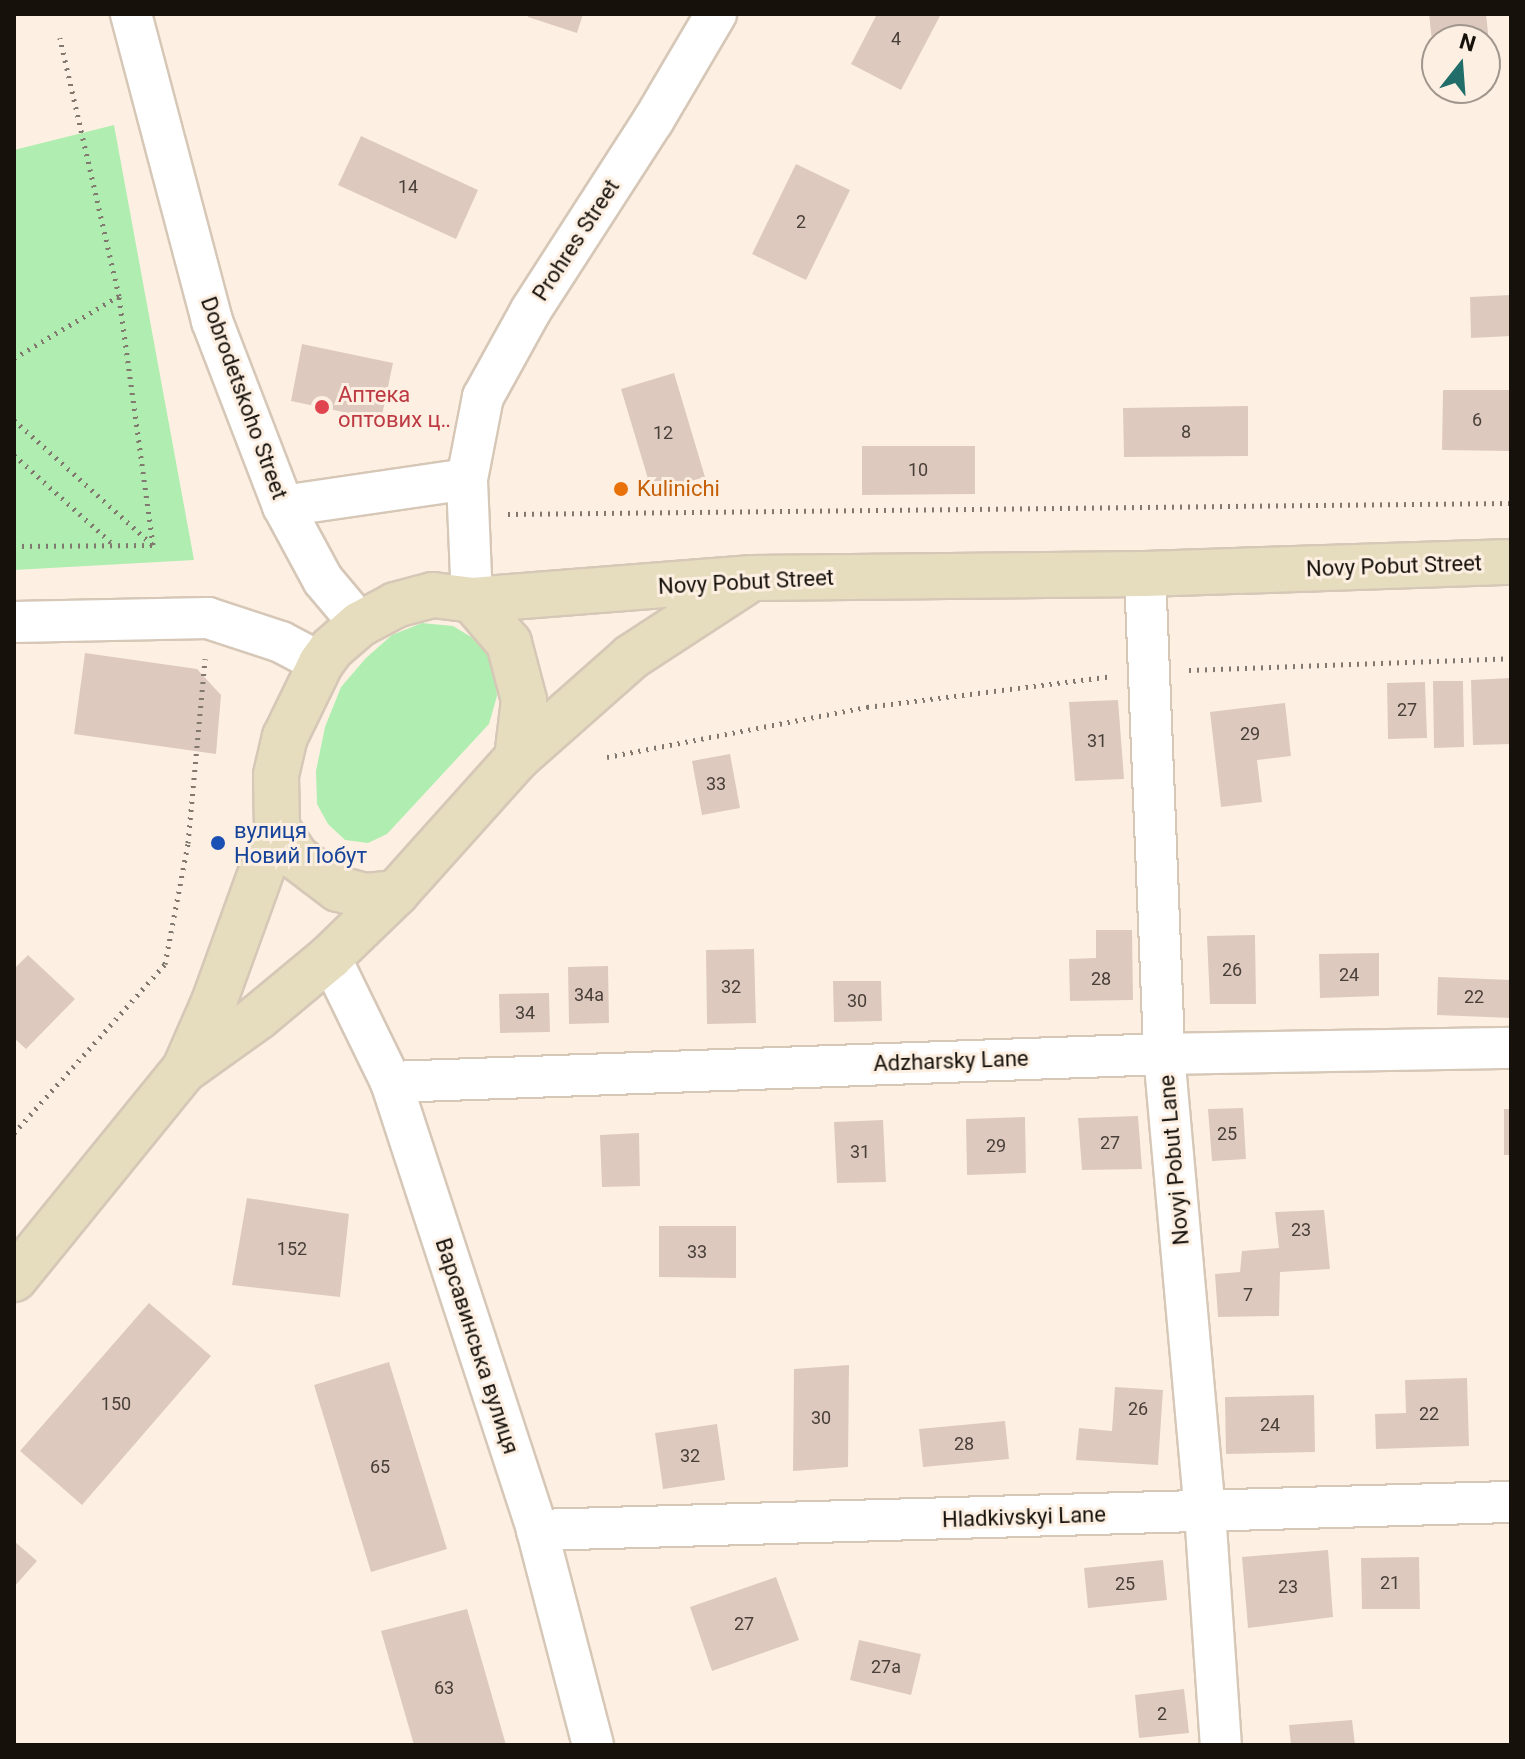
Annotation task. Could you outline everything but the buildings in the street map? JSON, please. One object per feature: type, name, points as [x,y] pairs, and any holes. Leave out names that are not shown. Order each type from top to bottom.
[{"type":"main road","name":"Novy Pobut Street","points":[[321,663],[331,649],[360,624],[395,605],[433,595],[472,600],[752,578],[1145,574],[1511,562]]},
{"type":"main road","points":[[14,1279],[184,1070],[258,1017],[330,957],[396,893],[517,758],[631,657],[752,578]]},
{"type":"main road","points":[[472,600],[509,643],[524,700],[517,758]]},
{"type":"main road","points":[[184,1070],[214,1002],[277,828],[276,775],[285,737],[321,663]]},
{"type":"main road","points":[[277,828],[296,857],[338,889],[365,896],[396,893]]},
{"type":"street","name":"Dobrodetskoho Street","points":[[131,14],[212,321],[283,506],[323,580],[360,624]]},
{"type":"street","name":"Prohres Street","points":[[472,600],[469,496],[483,397],[531,310],[653,121],[716,14]]},
{"type":"street","points":[[283,506],[469,496]]},
{"type":"street","name":"Novyi Pobut Lane","points":[[1145,574],[1164,1054],[1205,1512],[1221,1745]]},
{"type":"street","points":[[14,622],[208,618],[281,642],[321,663]]},
{"type":"street","name":"Варсавинська вулиця","points":[[330,957],[391,1082],[537,1530],[593,1745]]},
{"type":"street","name":"Adzharsky Lane","points":[[391,1082],[1164,1054],[1511,1048]]},
{"type":"street","name":"Hladkivskyi Lane","points":[[537,1530],[1511,1502]]},
{"type":"path","points":[[60,38],[119,296],[153,545]]},
{"type":"path","points":[[14,358],[119,296]]},
{"type":"path","points":[[14,420],[153,545]]},
{"type":"path","points":[[14,455],[114,545]]},
{"type":"path","points":[[469,496],[1511,503]]},
{"type":"path","points":[[14,546],[153,545]]},
{"type":"path","points":[[14,1133],[165,964],[188,843],[208,618]]},
{"type":"path","points":[[607,757],[867,707],[1148,672],[1511,658]]},
{"type":"green space","points":[[114,125],[194,560],[14,570],[14,150]]},
{"type":"green space","points":[[422,623],[453,626],[476,640],[494,661],[497,696],[489,724],[387,834],[368,843],[345,840],[328,824],[317,804],[316,771],[325,727],[341,687],[366,658],[392,635]]},
{"type":"place","name":"Аптека оптових ц‥","points":[[322,407]]},
{"type":"place","name":"Kulinichi","points":[[621,489]]},
{"type":"place","name":"вулиця Новий Побут","points":[[218,843]]}]
